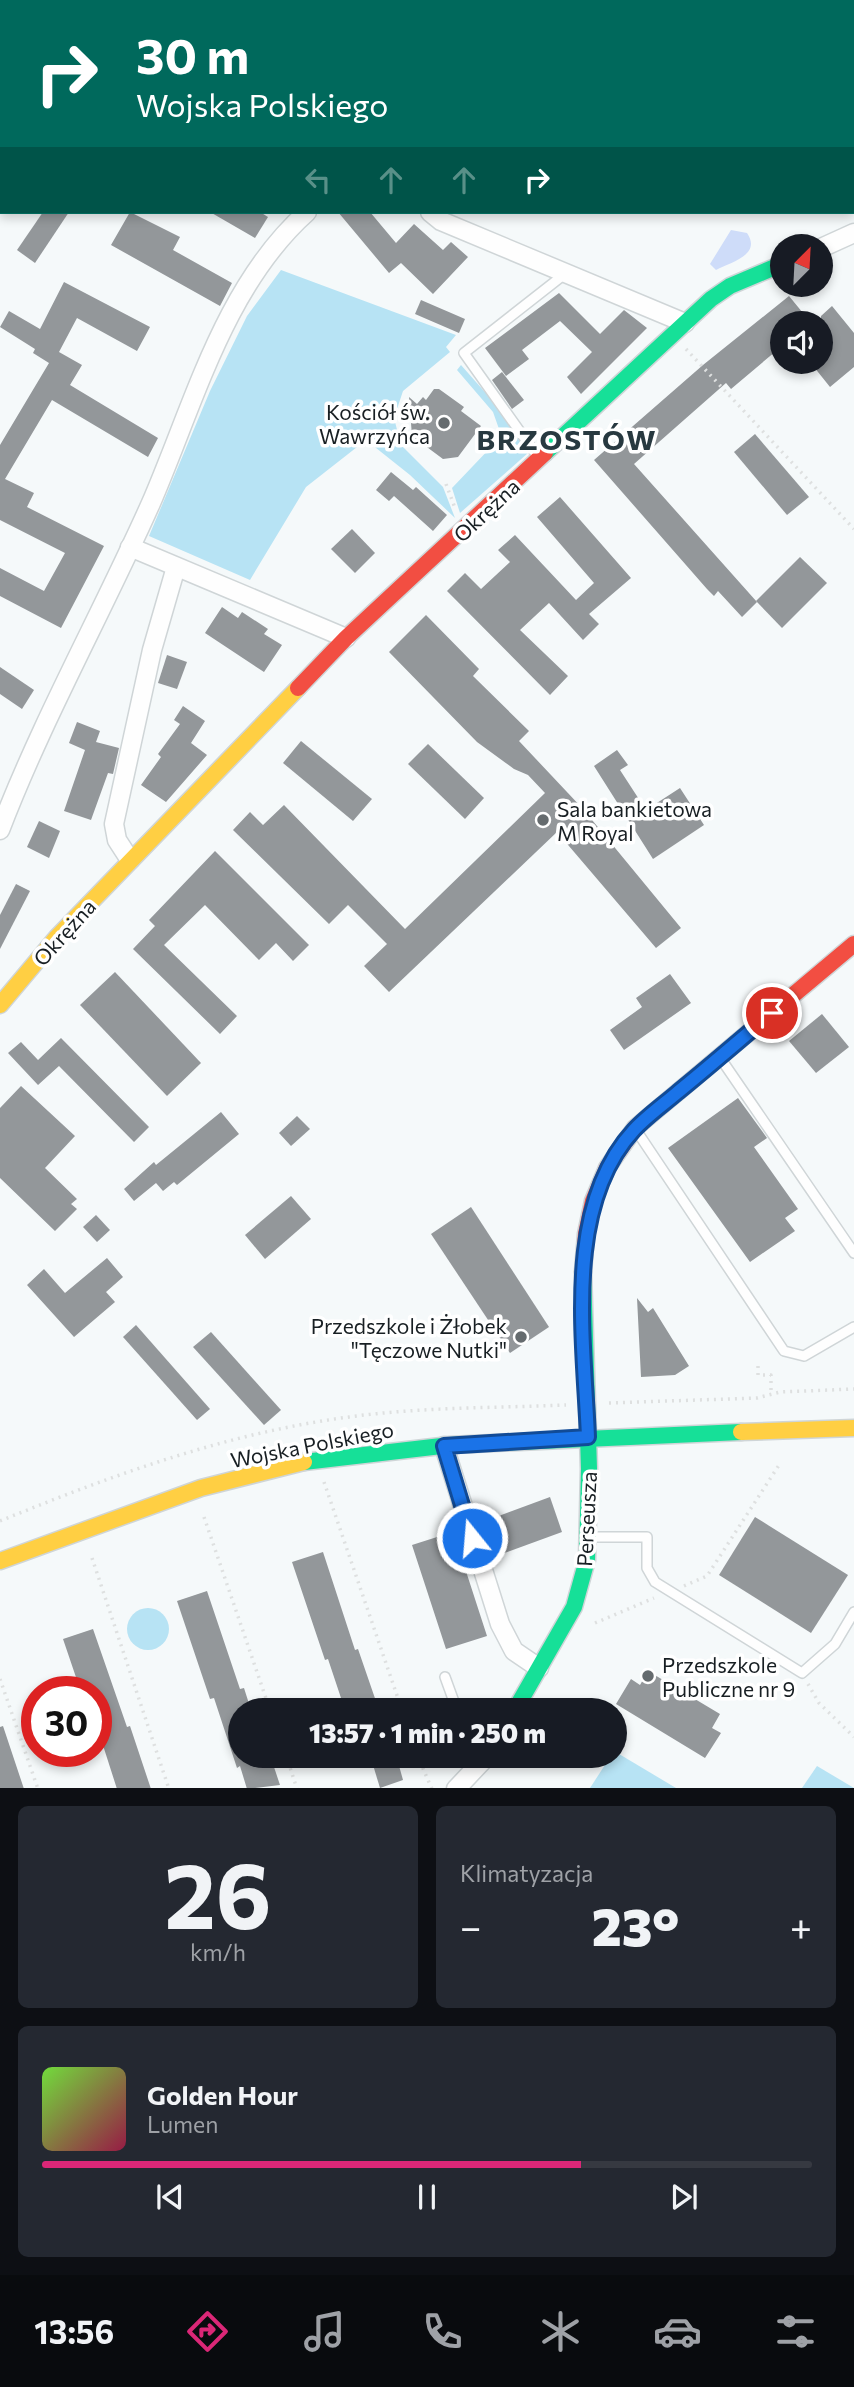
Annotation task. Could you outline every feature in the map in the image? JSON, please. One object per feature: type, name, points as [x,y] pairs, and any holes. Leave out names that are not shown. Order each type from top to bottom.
[{"type":"street","points":[[0,830],[21,775],[130,547],[225,325],[250,279],[305,214]]},
{"type":"street","points":[[432,214],[441,221],[566,273],[679,329]]},
{"type":"street","points":[[833,243],[854,233]]},
{"type":"street","name":"Okrężna","points":[[0,1005],[57,937],[346,638],[679,329],[730,286],[770,269]]},
{"type":"street","points":[[130,547],[346,638]]},
{"type":"street","points":[[130,860],[117,840],[114,824],[152,650],[176,567]]},
{"type":"street","name":"Perseusza","points":[[522,1698],[574,1607],[587,1560],[588,1437],[583,1279],[586,1234],[593,1201],[607,1168],[635,1128],[854,944]]},
{"type":"street","name":"Wojska Polskiego","points":[[0,1561],[190,1492],[269,1469],[341,1455],[588,1437],[854,1428]]},
{"type":"street","points":[[444,1446],[499,1624],[514,1651],[539,1668]]},
{"type":"street","points":[[456,1788],[473,1768]]},
{"type":"lane","points":[[540,459],[464,354],[566,273]]},
{"type":"lane","points":[[720,1057],[854,1253]]},
{"type":"lane","points":[[635,1128],[784,1351],[804,1356],[854,1327]]},
{"type":"lane","points":[[587,1537],[647,1537],[647,1568],[656,1582],[668,1592],[802,1673],[835,1644],[854,1612]]},
{"type":"lane","points":[[444,1677],[452,1698]]},
{"type":"path","points":[[679,329],[854,529]]},
{"type":"path","points":[[446,484],[458,515]]},
{"type":"path","points":[[758,1366],[758,1376],[771,1375],[771,1395]]},
{"type":"path","points":[[599,1403],[757,1398],[854,1389]]},
{"type":"path","points":[[0,1521],[94,1483],[179,1454],[282,1428],[389,1412],[572,1405]]},
{"type":"path","points":[[595,1623],[707,1576],[781,1462]]},
{"type":"path","points":[[324,1482],[398,1698]]},
{"type":"path","points":[[204,1517],[266,1698]]},
{"type":"path","points":[[92,1558],[169,1788]]},
{"type":"path","points":[[802,1673],[819,1703],[854,1737]]},
{"type":"path","points":[[0,1679],[38,1788]]},
{"type":"path","points":[[290,1768],[297,1788]]},
{"type":"path","points":[[423,1768],[432,1788]]},
{"type":"shaded area","points":[[731,230],[747,233],[751,247],[743,257],[716,270],[710,264]]},
{"type":"shaded area","points":[[281,270],[456,335],[446,347],[450,352],[403,391],[394,418],[401,445],[443,487],[455,518],[410,475],[366,440],[306,487],[250,580],[149,536],[210,391],[247,316]]},
{"type":"shaded area","points":[[461,365],[491,399],[528,453],[460,513],[452,488],[493,445],[499,429],[493,412],[457,370]]},
{"type":"shaded area","points":[[148,1608],[163,1614],[169,1629],[163,1644],[148,1650],[133,1644],[127,1629],[133,1614]]},
{"type":"shaded area","points":[[627,1759],[676,1788],[590,1788],[603,1768],[627,1768]]},
{"type":"shaded area","points":[[817,1766],[854,1788],[802,1788]]},
{"type":"building","points":[[42,214],[68,214],[35,263],[17,250]]},
{"type":"building","points":[[129,214],[134,214],[180,237],[173,250],[232,283],[220,306],[111,245]]},
{"type":"building","points":[[213,214],[263,214],[268,217],[255,238]]},
{"type":"building","points":[[340,214],[372,214],[396,243],[414,224],[443,250],[451,242],[468,257],[433,294],[401,263],[389,273]]},
{"type":"building","points":[[64,282],[150,327],[137,351],[77,318],[59,352],[82,365],[70,385],[158,438],[148,457],[52,400],[5,479],[34,493],[27,507],[104,546],[61,628],[0,596],[0,568],[44,591],[65,553],[0,520],[0,445],[49,363],[33,353],[35,349],[0,327],[9,311],[40,329]]},
{"type":"building","points":[[559,293],[600,334],[624,310],[647,328],[581,394],[567,377],[592,352],[560,321],[522,350],[529,359],[506,376],[485,348]]},
{"type":"building","points":[[787,298],[791,298],[801,311],[770,311]]},
{"type":"building","points":[[421,300],[465,319],[459,333],[415,314]]},
{"type":"building","points":[[832,306],[854,333],[854,367],[830,387],[820,374],[833,374],[833,311],[826,311]]},
{"type":"building","points":[[770,311],[770,356],[731,389],[726,383],[634,464],[757,602],[742,617],[718,591],[714,596],[707,589],[594,460],[703,365]]},
{"type":"building","points":[[502,372],[524,400],[512,409],[492,380]]},
{"type":"building","name":"Kościół św. Wawrzyńca","points":[[434,389],[439,389],[464,407],[461,411],[481,426],[458,457],[443,459],[412,436],[409,397],[417,404],[423,397],[426,400]]},
{"type":"building","points":[[755,434],[809,497],[787,515],[734,452]]},
{"type":"building","points":[[391,472],[413,490],[416,487],[447,515],[433,531],[394,496],[389,501],[376,490]]},
{"type":"building","points":[[560,497],[631,578],[589,614],[599,624],[583,640],[549,603],[520,630],[568,676],[550,695],[447,591],[465,573],[481,589],[510,562],[498,550],[515,535],[576,600],[594,583],[537,517]]},
{"type":"building","points":[[352,529],[375,553],[355,573],[331,549]]},
{"type":"building","points":[[800,557],[827,583],[782,628],[756,601]]},
{"type":"building","points":[[222,607],[238,618],[242,612],[268,629],[264,634],[282,645],[264,672],[205,633]]},
{"type":"building","points":[[426,615],[479,669],[473,676],[529,731],[519,741],[583,809],[681,928],[656,948],[557,832],[389,992],[364,966],[387,944],[348,905],[329,924],[233,830],[250,812],[263,825],[284,805],[405,929],[545,793],[528,775],[514,769],[477,742],[389,652]]},
{"type":"building","points":[[167,655],[187,662],[177,689],[158,683]]},
{"type":"building","points":[[0,667],[34,690],[22,709],[0,694]]},
{"type":"building","points":[[183,706],[205,721],[191,743],[207,755],[166,802],[141,785],[161,757],[158,754],[180,724],[174,720]]},
{"type":"building","points":[[77,722],[100,731],[96,742],[119,748],[113,774],[108,773],[91,820],[64,811],[85,750],[69,743]]},
{"type":"building","points":[[301,741],[372,799],[353,821],[283,763]]},
{"type":"building","points":[[428,744],[484,798],[465,819],[408,764]]},
{"type":"building","points":[[617,750],[628,765],[620,770],[646,810],[680,788],[704,825],[653,859],[594,766]]},
{"type":"building","points":[[39,821],[60,831],[49,858],[27,847]]},
{"type":"building","points":[[215,851],[309,945],[293,961],[276,943],[259,960],[205,905],[164,945],[237,1016],[220,1034],[133,949],[155,926],[149,920]]},
{"type":"building","points":[[16,884],[30,891],[0,949],[0,915]]},
{"type":"building","points":[[115,972],[201,1063],[167,1096],[80,1005]]},
{"type":"building","points":[[670,974],[691,1003],[624,1050],[610,1030],[642,1007],[636,998]]},
{"type":"building","points":[[822,1014],[849,1047],[816,1073],[789,1041]]},
{"type":"building","points":[[61,1038],[149,1127],[134,1142],[59,1066],[38,1085],[8,1053],[21,1042],[38,1060]]},
{"type":"building","points":[[21,1086],[75,1136],[45,1168],[77,1199],[71,1204],[77,1209],[55,1231],[0,1178],[0,1108]]},
{"type":"building","points":[[738,1098],[767,1138],[754,1147],[798,1209],[785,1218],[795,1231],[750,1262],[668,1148]]},
{"type":"building","points":[[221,1112],[239,1134],[177,1185],[174,1182],[163,1191],[156,1183],[134,1201],[124,1189],[154,1162],[156,1165]]},
{"type":"building","points":[[297,1116],[310,1129],[291,1146],[279,1133]]},
{"type":"building","points":[[291,1196],[311,1219],[265,1259],[245,1235]]},
{"type":"building","points":[[471,1207],[549,1327],[510,1353],[431,1234]]},
{"type":"building","points":[[96,1215],[110,1230],[97,1242],[83,1227]]},
{"type":"building","points":[[107,1258],[123,1277],[106,1292],[115,1302],[74,1337],[27,1285],[44,1269],[65,1293]]},
{"type":"building","points":[[637,1298],[648,1312],[653,1308],[689,1366],[675,1375],[641,1377]]},
{"type":"building","points":[[136,1325],[210,1409],[197,1420],[123,1337]]},
{"type":"building","points":[[211,1332],[281,1410],[264,1425],[193,1347]]},
{"type":"building","points":[[550,1497],[562,1532],[491,1558],[480,1523]]},
{"type":"building","points":[[755,1517],[848,1575],[811,1633],[719,1575]]},
{"type":"building","points":[[459,1530],[468,1561],[463,1562],[487,1636],[446,1649],[412,1545]]},
{"type":"building","points":[[323,1552],[355,1650],[358,1649],[375,1698],[341,1698],[328,1659],[325,1660],[292,1562]]},
{"type":"building","points":[[207,1591],[240,1689],[244,1688],[247,1698],[228,1698],[228,1741],[214,1698],[210,1699],[177,1601]]},
{"type":"building","points":[[93,1629],[109,1676],[76,1676],[63,1639]]},
{"type":"building","points":[[648,1671],[720,1714],[712,1728],[721,1733],[705,1758],[627,1711],[627,1698],[620,1698],[631,1679],[640,1685]]},
{"type":"building","points":[[112,1684],[127,1727],[130,1726],[151,1788],[117,1788],[110,1767]]},
{"type":"building","points":[[3,1726],[24,1788],[0,1788],[0,1727]]},
{"type":"building","points":[[241,1768],[274,1768],[280,1785],[247,1788]]},
{"type":"building","points":[[374,1768],[400,1768],[403,1780],[380,1788]]},
{"type":"traffic: fast","points":[[545,453],[711,299],[730,286],[770,269]]},
{"type":"traffic: fast","points":[[522,1698],[574,1607],[587,1560],[589,1469],[583,1272]]},
{"type":"traffic: fast","points":[[304,1462],[450,1445],[741,1432]]},
{"type":"traffic: slow","points":[[0,1005],[57,937],[298,688]]},
{"type":"traffic: slow","points":[[741,1432],[854,1428]]},
{"type":"traffic: slow","points":[[0,1561],[201,1488],[304,1462]]},
{"type":"traffic: jam","points":[[298,688],[346,638],[545,453]]},
{"type":"traffic: jam","points":[[583,1272],[586,1234],[593,1201],[607,1168],[635,1128],[854,944]]},
{"type":"place","name":"Kościół św. Wawrzyńca","points":[[444,423]]},
{"type":"place","name":"Sala bankietowa M Royal","points":[[543,820]]},
{"type":"place","name":"Przedszkole i Żłobek \"Tęczowe Nutki\"","points":[[521,1337]]},
{"type":"place","name":"Przedszkole Publiczne nr 9","points":[[648,1676]]},
{"type":"district","name":"BRZOSTÓW","points":[[567,439]]},
{"type":"route","points":[[472,1538],[444,1446],[588,1437],[583,1279],[586,1234],[593,1201],[607,1168],[635,1128],[772,1013]]}]
